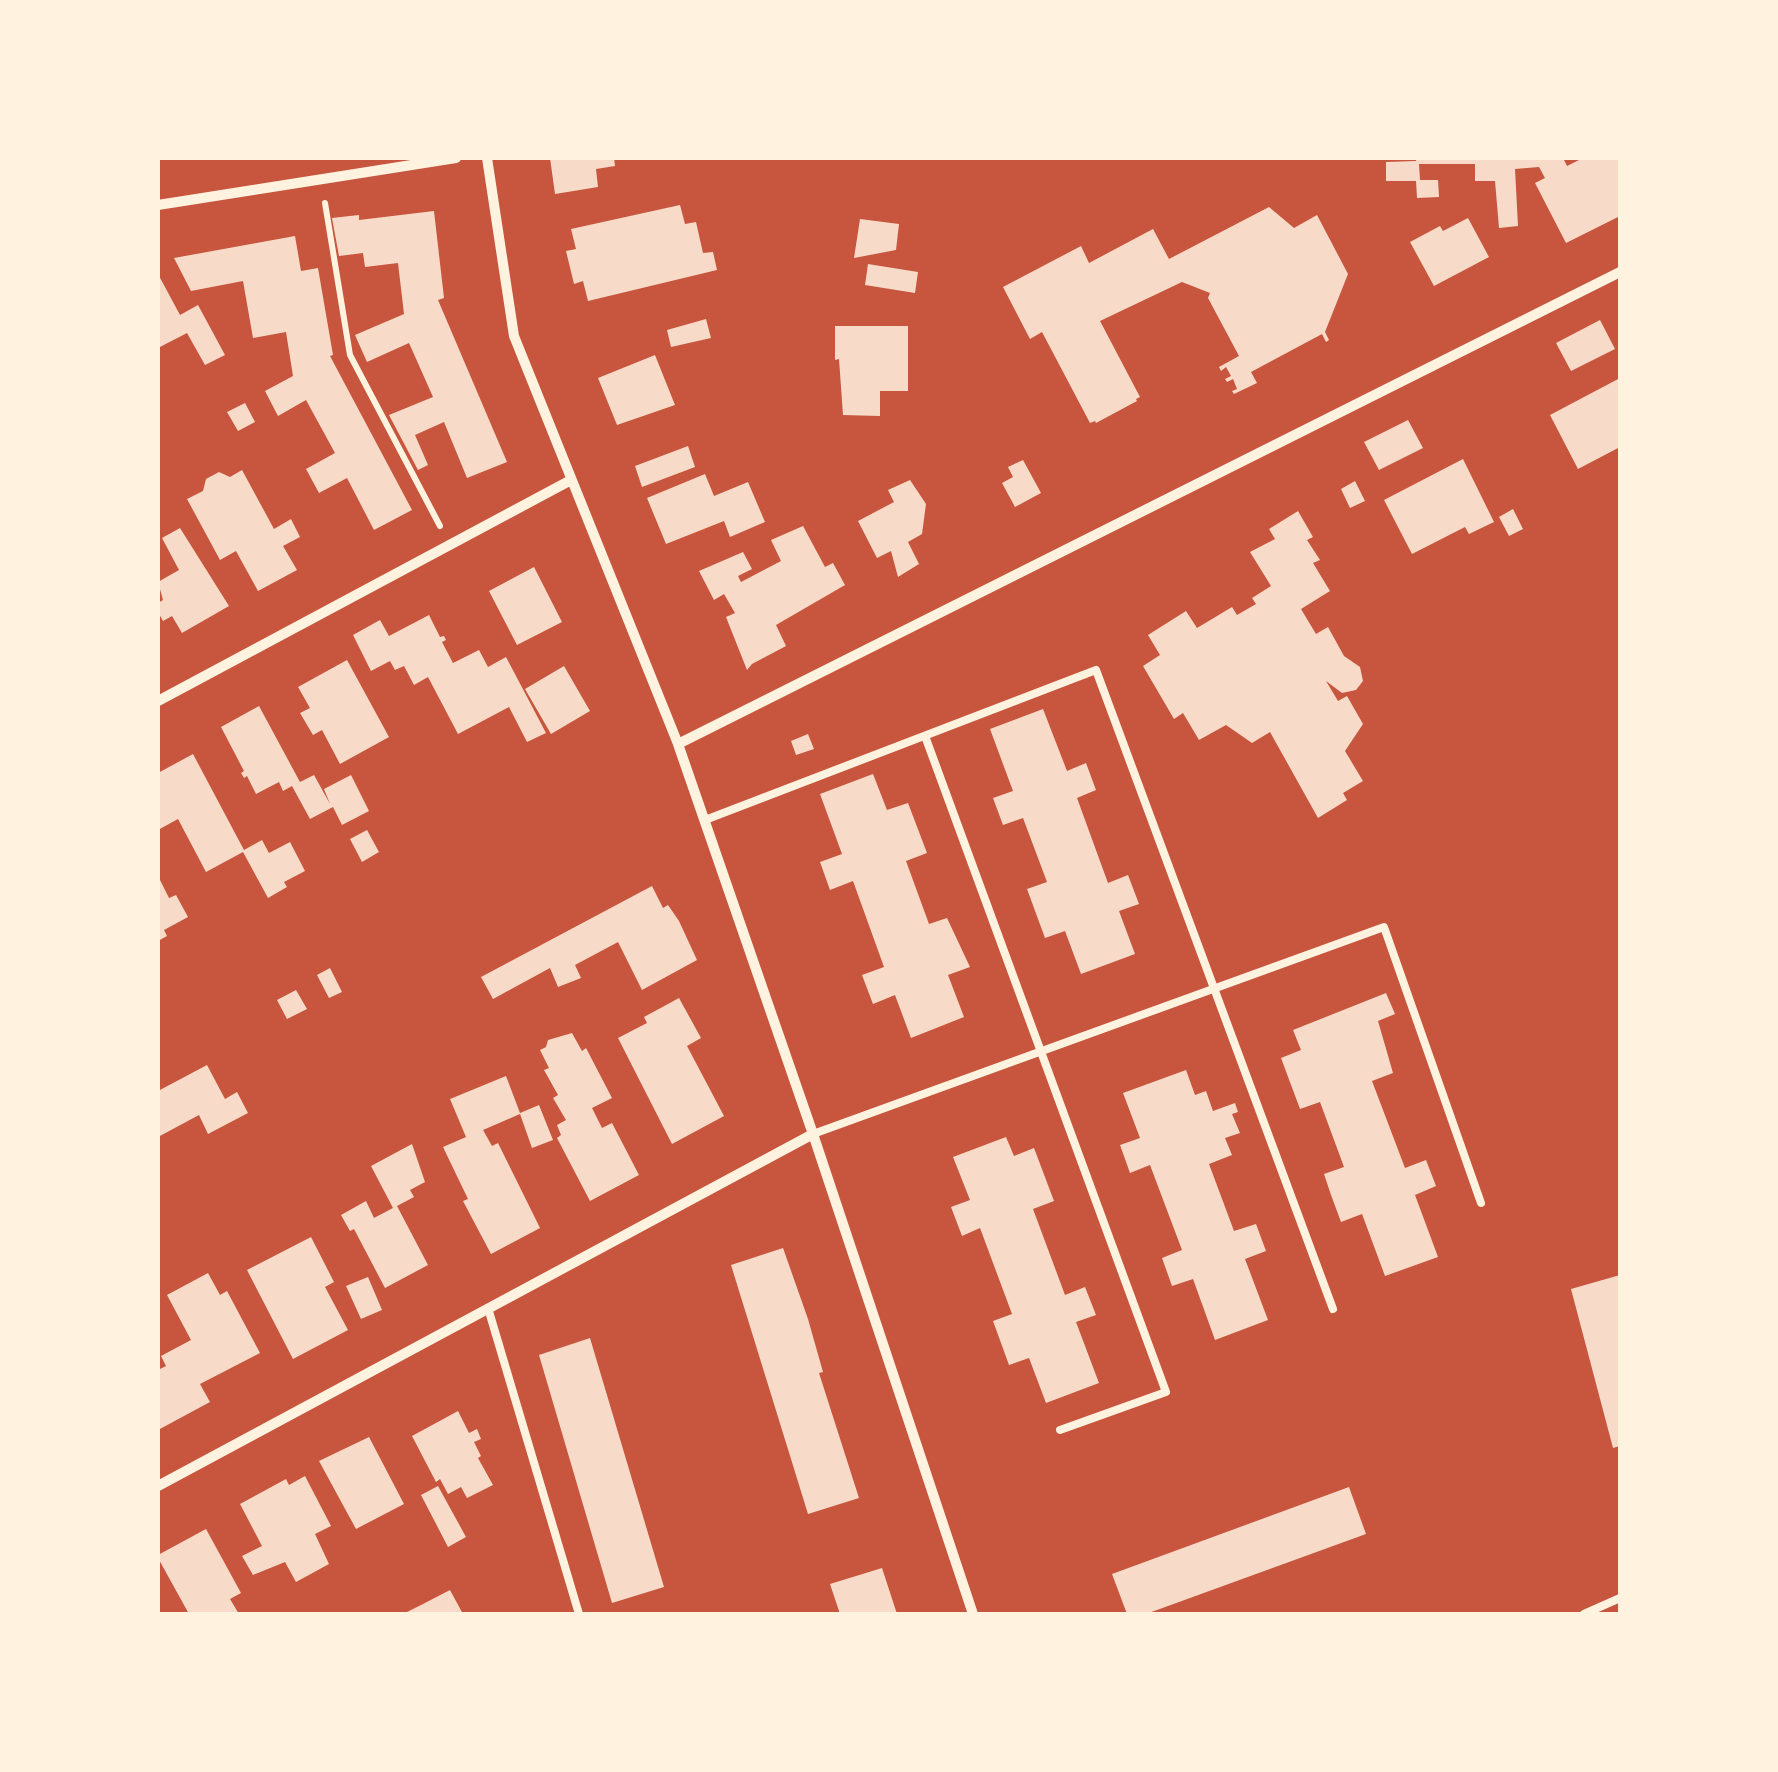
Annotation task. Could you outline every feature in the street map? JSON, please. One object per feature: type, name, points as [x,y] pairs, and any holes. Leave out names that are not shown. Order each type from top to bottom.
[{"type":"street","points":[[158,205],[456,158]]},
{"type":"street","points":[[487,158],[514,336],[678,744],[814,1134],[973,1614]]},
{"type":"street","points":[[678,744],[1620,272]]},
{"type":"street","points":[[158,701],[572,480]]},
{"type":"street","points":[[158,1486],[814,1134]]},
{"type":"lane","points":[[704,820],[1096,670],[1332,1309]]},
{"type":"lane","points":[[925,736],[1166,1392],[1060,1430]]},
{"type":"lane","points":[[814,1134],[1384,927],[1482,1203]]},
{"type":"lane","points":[[488,1308],[578,1614]]},
{"type":"lane","points":[[1584,1614],[1620,1598]]},
{"type":"path","points":[[321,180],[350,356],[450,544]]},
{"type":"building","points":[[550,158],[614,158],[615,166],[596,169],[598,187],[555,194]]},
{"type":"building","points":[[1416,158],[1563,158],[1567,166],[1583,158],[1620,158],[1620,216],[1566,243],[1535,183],[1545,178],[1539,167],[1515,169],[1518,226],[1499,228],[1495,181],[1475,181],[1475,164],[1419,164],[1420,180],[1438,180],[1439,197],[1417,198],[1416,181],[1386,181],[1386,162]]},
{"type":"building","points":[[680,205],[685,224],[696,222],[703,253],[713,252],[717,270],[588,301],[583,281],[574,284],[566,251],[576,249],[571,229]]},
{"type":"building","points":[[1269,207],[1294,228],[1317,215],[1348,274],[1325,332],[1329,340],[1326,342],[1322,334],[1251,372],[1257,383],[1234,394],[1232,391],[1237,389],[1233,379],[1227,382],[1225,379],[1231,376],[1226,367],[1221,371],[1219,367],[1239,356],[1208,298],[1210,293],[1182,282],[1100,321],[1140,397],[1090,423],[1042,332],[1030,339],[1003,287],[1081,246],[1089,263],[1153,229],[1169,259]]},
{"type":"building","points":[[434,211],[444,298],[438,300],[507,462],[467,478],[444,422],[415,435],[428,465],[418,470],[389,415],[433,397],[409,343],[367,362],[355,335],[404,314],[398,263],[365,267],[363,253],[339,256],[332,218],[359,215],[359,220]]},
{"type":"building","points":[[1468,218],[1489,257],[1434,286],[1410,242],[1440,226],[1443,231]]},
{"type":"building","points":[[860,219],[899,224],[896,250],[854,258]]},
{"type":"building","points":[[295,236],[301,271],[318,268],[333,355],[330,356],[412,510],[374,530],[347,478],[319,493],[306,469],[335,453],[306,400],[278,416],[265,391],[293,376],[286,332],[253,338],[243,281],[191,291],[174,258]]},
{"type":"building","points":[[868,264],[918,272],[915,293],[865,285]]},
{"type":"building","points":[[158,274],[180,315],[198,305],[225,355],[205,365],[187,333],[158,348]]},
{"type":"building","points":[[706,319],[711,338],[671,347],[667,330]]},
{"type":"building","points":[[1600,320],[1615,349],[1571,371],[1556,343]]},
{"type":"building","points":[[835,326],[908,326],[908,391],[880,391],[880,416],[843,415],[839,359],[835,360]]},
{"type":"building","points":[[655,355],[675,405],[617,425],[598,378]]},
{"type":"building","points":[[1620,378],[1620,447],[1578,469],[1550,415]]},
{"type":"building","points":[[245,403],[255,422],[238,431],[227,412]]},
{"type":"building","points":[[1408,420],[1423,448],[1379,470],[1364,442]]},
{"type":"building","points":[[688,446],[695,467],[642,487],[635,466]]},
{"type":"building","points":[[1463,459],[1494,522],[1469,534],[1465,527],[1412,554],[1384,500]]},
{"type":"building","points":[[1023,460],[1041,493],[1015,507],[1002,483],[1013,477],[1008,467]]},
{"type":"building","points":[[242,470],[274,529],[291,519],[300,537],[283,546],[297,570],[258,591],[236,551],[220,560],[187,499],[203,491],[206,479],[219,472],[230,477]]},
{"type":"building","points":[[705,474],[714,496],[748,482],[765,522],[730,537],[724,521],[666,544],[647,498]]},
{"type":"building","points":[[910,480],[926,504],[922,534],[908,542],[919,564],[898,577],[891,551],[877,558],[858,521],[894,502],[888,490]]},
{"type":"building","points":[[1355,481],[1365,501],[1350,508],[1341,489]]},
{"type":"building","points":[[1513,509],[1523,529],[1509,536],[1499,517]]},
{"type":"building","points":[[1298,511],[1313,537],[1307,540],[1320,560],[1313,563],[1330,591],[1301,609],[1316,634],[1328,627],[1344,656],[1360,667],[1363,681],[1356,690],[1342,693],[1326,681],[1338,701],[1347,696],[1363,724],[1345,751],[1363,781],[1343,793],[1347,800],[1318,818],[1270,732],[1252,743],[1226,725],[1199,740],[1183,713],[1174,719],[1143,666],[1160,655],[1148,635],[1186,611],[1197,628],[1232,607],[1237,615],[1256,604],[1252,598],[1271,586],[1250,552],[1275,539],[1269,529]]},
{"type":"building","points":[[803,526],[825,567],[833,563],[845,585],[776,625],[786,646],[747,670],[726,617],[735,613],[724,594],[714,600],[699,571],[743,552],[752,569],[738,576],[741,582],[781,561],[771,540]]},
{"type":"building","points":[[180,528],[229,606],[182,633],[172,616],[163,621],[158,612],[158,603],[163,600],[158,582],[179,570],[162,538]]},
{"type":"building","points":[[534,567],[562,622],[517,645],[489,591]]},
{"type":"building","points":[[429,615],[440,637],[446,640],[442,642],[453,663],[479,650],[488,667],[506,657],[546,733],[527,742],[509,707],[458,734],[428,677],[414,685],[404,666],[395,670],[390,661],[371,671],[353,635],[380,620],[389,636]]},
{"type":"building","points":[[347,660],[389,737],[340,764],[322,730],[313,735],[300,713],[310,708],[298,687]]},
{"type":"building","points":[[564,666],[590,711],[551,734],[525,689]]},
{"type":"building","points":[[259,706],[300,782],[314,775],[330,804],[324,789],[351,775],[369,811],[342,825],[333,807],[310,819],[292,786],[283,791],[279,782],[256,794],[247,776],[244,778],[241,773],[244,771],[221,727]]},
{"type":"building","points":[[1043,709],[1067,771],[1086,763],[1096,790],[1077,798],[1108,883],[1128,875],[1139,904],[1119,911],[1135,954],[1081,974],[1065,931],[1045,938],[1027,889],[1047,882],[1023,818],[1003,825],[993,798],[1013,791],[990,729]]},
{"type":"building","points":[[808,734],[814,749],[796,755],[791,741]]},
{"type":"building","points":[[193,754],[244,850],[262,840],[269,853],[290,842],[305,871],[284,882],[287,887],[268,898],[243,852],[206,872],[178,819],[158,830],[158,773]]},
{"type":"building","points":[[873,774],[887,810],[908,803],[927,853],[906,861],[929,924],[947,918],[970,967],[948,975],[964,1017],[911,1038],[895,995],[873,1004],[862,975],[884,967],[853,881],[830,890],[820,862],[842,854],[820,794]]},
{"type":"building","points":[[367,830],[379,852],[362,862],[350,839]]},
{"type":"building","points":[[158,876],[169,898],[176,895],[188,917],[164,930],[167,936],[158,941]]},
{"type":"building","points":[[652,886],[663,908],[668,905],[679,921],[697,960],[642,990],[618,942],[575,965],[581,978],[558,987],[550,968],[493,999],[481,977]]},
{"type":"building","points":[[330,968],[342,992],[329,998],[317,975]]},
{"type":"building","points":[[296,990],[307,1009],[287,1019],[277,1000]]},
{"type":"building","points":[[1386,993],[1395,1014],[1378,1021],[1393,1073],[1372,1081],[1405,1168],[1426,1160],[1436,1186],[1415,1195],[1438,1257],[1385,1276],[1362,1214],[1341,1222],[1324,1174],[1344,1167],[1320,1102],[1300,1109],[1281,1058],[1301,1050],[1293,1030]]},
{"type":"building","points":[[679,998],[701,1038],[687,1046],[724,1116],[672,1144],[618,1038],[647,1023],[644,1017]]},
{"type":"building","points":[[572,1033],[582,1051],[586,1048],[612,1098],[592,1108],[602,1128],[612,1123],[639,1175],[590,1201],[557,1138],[561,1135],[557,1125],[566,1120],[553,1098],[558,1095],[544,1070],[549,1068],[540,1050],[548,1040]]},
{"type":"building","points":[[207,1065],[225,1099],[237,1092],[248,1113],[208,1134],[199,1115],[158,1137],[158,1091]]},
{"type":"building","points":[[1186,1070],[1195,1095],[1206,1091],[1213,1111],[1235,1103],[1238,1112],[1232,1114],[1240,1133],[1225,1138],[1232,1155],[1209,1164],[1234,1231],[1256,1224],[1266,1251],[1245,1259],[1268,1320],[1215,1340],[1193,1279],[1172,1286],[1162,1258],[1182,1250],[1150,1165],[1130,1173],[1120,1145],[1140,1138],[1123,1093]]},
{"type":"building","points":[[506,1076],[520,1113],[539,1105],[553,1140],[532,1148],[520,1114],[483,1130],[492,1146],[498,1143],[540,1228],[491,1254],[463,1201],[468,1199],[443,1147],[466,1137],[450,1099]]},
{"type":"building","points":[[1006,1137],[1014,1156],[1034,1148],[1054,1201],[1033,1209],[1065,1295],[1085,1287],[1096,1315],[1076,1322],[1099,1383],[1046,1403],[1029,1358],[1009,1365],[993,1321],[1012,1314],[980,1228],[962,1236],[951,1207],[970,1200],[953,1157]]},
{"type":"building","points":[[412,1144],[425,1182],[410,1190],[414,1197],[397,1206],[428,1265],[385,1288],[354,1229],[350,1231],[341,1215],[366,1201],[374,1218],[393,1208],[371,1166]]},
{"type":"building","points":[[311,1237],[334,1282],[325,1287],[348,1330],[293,1359],[247,1270]]},
{"type":"building","points":[[783,1248],[808,1319],[823,1372],[819,1373],[859,1498],[808,1514],[731,1265]]},
{"type":"building","points":[[208,1273],[220,1295],[227,1291],[260,1353],[200,1384],[210,1402],[158,1430],[158,1370],[166,1366],[161,1356],[191,1340],[167,1295]]},
{"type":"building","points":[[1620,1275],[1620,1446],[1613,1448],[1571,1289]]},
{"type":"building","points":[[368,1277],[382,1310],[361,1319],[346,1286]]},
{"type":"building","points":[[590,1338],[664,1587],[612,1603],[539,1355]]},
{"type":"building","points":[[458,1411],[469,1433],[477,1429],[481,1439],[474,1442],[481,1456],[478,1458],[493,1485],[467,1498],[461,1487],[448,1494],[440,1479],[436,1482],[412,1436]]},
{"type":"building","points":[[369,1437],[404,1504],[356,1529],[319,1461]]},
{"type":"building","points":[[305,1476],[331,1526],[315,1534],[329,1564],[296,1582],[285,1562],[253,1575],[242,1556],[262,1546],[240,1504],[286,1479],[289,1485]]},
{"type":"building","points":[[438,1486],[466,1537],[448,1547],[421,1495]]},
{"type":"building","points":[[1349,1487],[1366,1534],[1146,1614],[1127,1614],[1112,1574]]},
{"type":"building","points":[[206,1529],[241,1593],[230,1599],[239,1614],[189,1614],[158,1558]]},
{"type":"building","points":[[882,1568],[897,1614],[840,1614],[830,1584]]},
{"type":"building","points":[[450,1590],[463,1614],[403,1614],[423,1604]]}]
